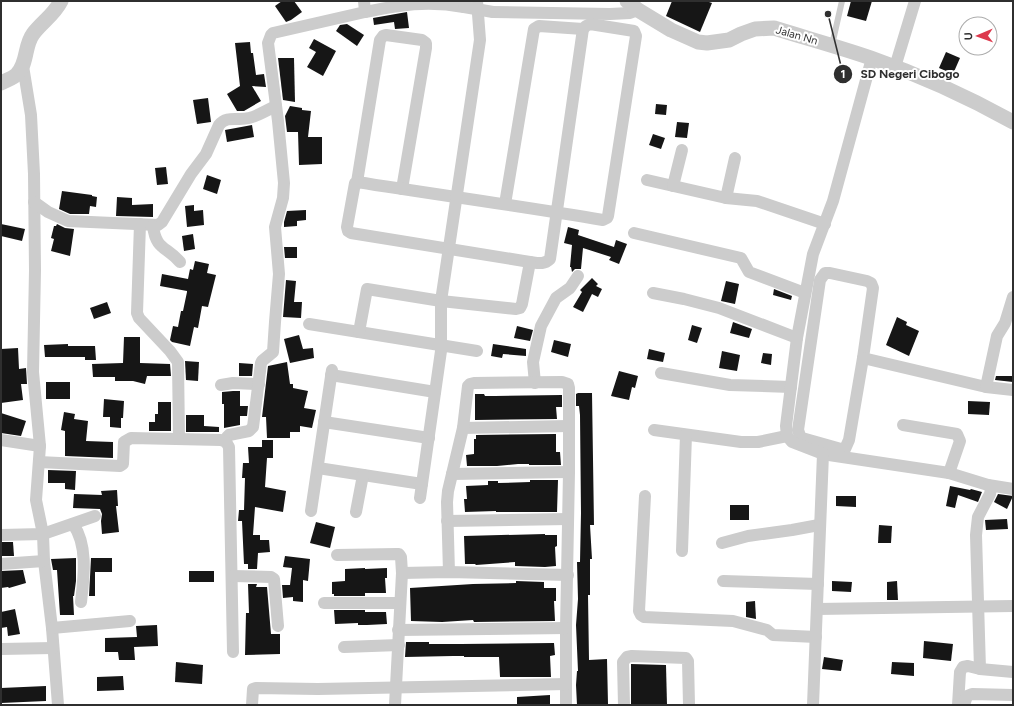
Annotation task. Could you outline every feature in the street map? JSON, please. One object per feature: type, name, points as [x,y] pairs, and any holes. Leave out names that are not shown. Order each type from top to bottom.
[{"type":"street","points":[[58,705],[54,648],[44,561],[43,534],[36,500],[40,446],[34,372],[34,174],[30,116],[23,66],[32,34],[50,16],[60,1]]},
{"type":"street","points":[[420,498],[441,345],[441,301],[480,40],[477,1]]},
{"type":"street","points":[[895,67],[915,1]]},
{"type":"street","points":[[226,442],[229,435],[249,431],[253,427],[262,360],[273,352],[274,322],[280,274],[275,227],[283,198],[284,183],[268,43],[271,35],[364,6],[412,3],[452,5],[493,12],[610,14],[630,12],[632,5]]},
{"type":"street","name":"Jalan Nn","points":[[632,5],[670,30],[698,42],[729,40],[748,32],[766,28],[774,28],[832,45],[872,58],[963,95],[1013,122]]},
{"type":"street","points":[[358,182],[402,189],[457,196],[556,212],[603,220],[607,218],[636,36],[634,31],[590,24],[583,29],[556,212],[550,259],[547,262],[543,264],[530,262],[351,233],[348,231],[347,227],[355,183],[358,182],[380,40],[386,35],[422,40],[426,42],[402,189]]},
{"type":"street","points":[[505,204],[534,29],[539,26],[583,29]]},
{"type":"street","points":[[872,58],[833,201],[812,254],[797,338],[786,426],[787,436],[792,442],[824,450],[949,473],[988,485],[1013,489]]},
{"type":"street","points":[[1,82],[16,75],[23,66]]},
{"type":"street","points":[[34,202],[48,212],[68,221],[140,224],[153,226],[158,225],[162,222],[206,154],[219,125],[223,120],[249,118],[276,106]]},
{"type":"street","points":[[673,186],[682,150]]},
{"type":"street","points":[[726,198],[735,158]]},
{"type":"street","points":[[647,180],[726,198],[757,201],[825,224]]},
{"type":"street","points":[[140,224],[137,313],[178,362],[179,439]]},
{"type":"street","points":[[153,226],[157,242],[163,249],[180,262]]},
{"type":"street","points":[[634,233],[741,258],[749,272],[805,293]]},
{"type":"street","points":[[359,332],[367,289],[441,301],[516,309],[520,308],[530,262]]},
{"type":"street","points":[[825,273],[867,281],[873,285],[863,358],[847,446],[845,449],[824,450],[802,438],[798,430],[820,280],[825,273]]},
{"type":"street","points":[[536,383],[533,362],[541,326],[556,298],[570,288],[578,276]]},
{"type":"street","points":[[653,293],[684,298],[719,308],[797,338]]},
{"type":"street","points":[[986,387],[997,336],[1005,323],[1013,297]]},
{"type":"street","points":[[309,324],[477,351]]},
{"type":"street","points":[[863,358],[986,387],[1013,390]]},
{"type":"street","points":[[311,511],[331,372],[435,392]]},
{"type":"street","points":[[661,373],[730,385],[791,387]]},
{"type":"street","points":[[449,572],[447,521],[448,490],[463,428],[468,386],[470,384],[562,382],[568,384],[569,472],[566,705]]},
{"type":"street","points":[[221,385],[233,383],[258,384]]},
{"type":"street","points":[[324,422],[429,438]]},
{"type":"street","points":[[903,424],[957,434],[959,436],[960,441],[949,473]]},
{"type":"street","points":[[463,428],[568,426]]},
{"type":"street","points":[[654,430],[746,442],[758,442],[787,436]]},
{"type":"street","points":[[682,551],[686,435]]},
{"type":"street","points":[[39,462],[120,466],[123,464],[124,442],[131,438],[221,440],[226,442],[229,447],[233,652]]},
{"type":"street","points":[[1,440],[40,446]]},
{"type":"street","points":[[813,705],[819,525],[824,450]]},
{"type":"street","points":[[318,468],[422,484]]},
{"type":"street","points":[[452,474],[569,472]]},
{"type":"street","points":[[356,512],[363,475]]},
{"type":"street","points":[[980,669],[977,525],[978,517],[990,494],[991,489],[988,485]]},
{"type":"street","points":[[645,496],[640,615],[644,617],[733,621],[766,630],[777,636],[816,637]]},
{"type":"street","points":[[1,535],[43,534],[95,516]]},
{"type":"street","points":[[447,521],[568,519]]},
{"type":"street","points":[[73,524],[81,539],[83,550],[81,602]]},
{"type":"street","points":[[722,543],[748,536],[819,525]]},
{"type":"street","points":[[337,555],[399,554],[401,557],[402,573],[395,705]]},
{"type":"street","points":[[1,564],[44,561]]},
{"type":"street","points":[[402,573],[449,572],[568,575]]},
{"type":"street","points":[[232,576],[271,577],[274,579],[278,626]]},
{"type":"street","points":[[723,581],[818,584]]},
{"type":"street","points":[[324,603],[400,603]]},
{"type":"street","points":[[817,609],[1013,606]]},
{"type":"street","points":[[52,628],[130,621]]},
{"type":"street","points":[[398,630],[566,628]]},
{"type":"street","points":[[344,646],[399,645]]},
{"type":"street","points":[[1,649],[54,648]]},
{"type":"street","points":[[624,705],[624,662],[628,657],[632,656],[686,658],[688,661],[689,705]]},
{"type":"street","points":[[958,705],[960,672],[963,667],[968,666],[980,669],[1013,672]]},
{"type":"street","points":[[252,705],[253,689],[256,688],[318,689],[566,684]]},
{"type":"street","points":[[964,705],[967,696],[972,694],[1013,695]]},
{"type":"lane","points":[[832,45],[842,1]]},
{"type":"building","points":[[282,1],[294,1],[302,12],[286,22],[275,6]]},
{"type":"building","points":[[672,1],[706,1],[712,3],[700,32],[666,16]]},
{"type":"building","points":[[851,1],[872,1],[866,21],[847,16]]},
{"type":"building","points":[[407,12],[409,28],[395,29],[394,22],[374,25],[373,18]]},
{"type":"building","points":[[347,24],[364,35],[357,46],[336,31],[340,25]]},
{"type":"building","points":[[314,39],[336,51],[323,76],[307,67],[316,52],[309,48]]},
{"type":"building","points":[[250,42],[256,75],[264,74],[266,87],[252,86],[261,101],[244,111],[237,111],[227,94],[240,86],[235,43]]},
{"type":"building","points":[[946,52],[960,58],[953,74],[939,68]]},
{"type":"building","points":[[278,58],[294,58],[295,102],[283,100]]},
{"type":"building","points":[[208,98],[211,122],[197,124],[193,100]]},
{"type":"building","points":[[656,104],[667,105],[666,115],[655,114]]},
{"type":"building","points":[[290,106],[311,111],[308,137],[322,137],[322,164],[299,165],[298,132],[287,132],[285,116]]},
{"type":"building","points":[[677,122],[689,123],[687,138],[675,137]]},
{"type":"building","points":[[252,125],[254,137],[227,142],[225,130]]},
{"type":"building","points":[[653,134],[665,138],[661,149],[649,145]]},
{"type":"building","points":[[166,167],[168,184],[157,185],[155,168]]},
{"type":"building","points":[[207,175],[221,180],[217,194],[203,189]]},
{"type":"building","points":[[62,191],[97,197],[96,207],[90,206],[89,214],[70,214],[59,209]]},
{"type":"building","points":[[117,197],[132,198],[132,205],[153,204],[153,217],[116,216]]},
{"type":"building","points":[[194,205],[194,211],[203,210],[204,225],[187,227],[185,206]]},
{"type":"building","points":[[306,210],[306,220],[297,221],[297,226],[284,227],[287,211]]},
{"type":"building","points":[[1,224],[25,229],[22,241],[1,236]]},
{"type":"building","points":[[57,224],[65,228],[74,229],[70,256],[51,251],[54,239],[51,238],[54,226]]},
{"type":"building","points":[[568,227],[579,230],[578,235],[614,247],[616,240],[627,244],[619,264],[609,260],[611,257],[583,248],[581,269],[575,269],[572,272],[570,267],[572,245],[564,243]]},
{"type":"building","points":[[193,234],[195,249],[184,251],[182,236]]},
{"type":"building","points":[[284,247],[297,247],[297,258],[285,258]]},
{"type":"building","points":[[195,261],[209,264],[207,273],[216,275],[208,307],[202,306],[198,328],[194,327],[190,346],[172,342],[170,340],[173,326],[178,327],[187,291],[160,286],[162,274],[188,279],[190,269],[193,270]]},
{"type":"building","points":[[592,278],[598,284],[596,286],[602,289],[598,297],[592,294],[583,312],[573,307],[582,292],[580,290]]},
{"type":"building","points":[[286,280],[296,281],[294,302],[302,302],[301,318],[283,317]]},
{"type":"building","points":[[726,281],[739,284],[735,304],[721,301]]},
{"type":"building","points":[[774,289],[792,296],[791,300],[773,295]]},
{"type":"building","points":[[107,302],[111,313],[94,319],[90,308]]},
{"type":"building","points":[[897,317],[907,322],[906,325],[919,331],[909,356],[886,345]]},
{"type":"building","points":[[733,322],[752,329],[749,338],[730,333]]},
{"type":"building","points":[[692,325],[702,328],[697,343],[688,340]]},
{"type":"building","points":[[517,326],[533,330],[530,341],[514,338]]},
{"type":"building","points":[[299,335],[303,349],[313,348],[314,358],[290,363],[284,339]]},
{"type":"building","points":[[124,337],[140,337],[140,363],[170,364],[171,376],[147,376],[145,384],[133,381],[115,381],[115,377],[93,377],[92,364],[123,363]]},
{"type":"building","points":[[554,340],[571,344],[568,357],[551,352]]},
{"type":"building","points":[[68,344],[68,346],[95,346],[96,360],[85,360],[85,357],[45,357],[44,345]]},
{"type":"building","points":[[493,344],[526,349],[526,356],[503,354],[502,358],[491,356]]},
{"type":"building","points":[[18,348],[19,369],[26,368],[27,384],[21,384],[23,400],[1,403],[1,349]]},
{"type":"building","points":[[649,349],[665,353],[663,362],[647,359]]},
{"type":"building","points":[[722,351],[740,355],[737,371],[719,368]]},
{"type":"building","points":[[763,353],[772,354],[771,365],[761,363]]},
{"type":"building","points":[[185,361],[199,362],[198,381],[186,380]]},
{"type":"building","points":[[287,362],[290,384],[293,384],[293,388],[308,391],[304,408],[316,410],[312,428],[300,426],[300,432],[290,432],[290,438],[267,438],[266,417],[262,417],[268,366]]},
{"type":"building","points":[[239,363],[253,364],[252,376],[239,376]]},
{"type":"building","points":[[619,371],[638,376],[635,388],[632,387],[629,400],[611,396]]},
{"type":"building","points":[[996,376],[1013,376],[1013,382],[995,380]]},
{"type":"building","points":[[46,382],[70,382],[70,399],[46,399]]},
{"type":"building","points":[[240,391],[240,406],[248,406],[247,416],[240,416],[240,425],[224,428],[224,404],[222,404],[222,392]]},
{"type":"building","points":[[592,393],[594,525],[590,525],[592,559],[590,559],[590,595],[588,595],[589,660],[607,659],[608,704],[577,705],[577,562],[580,562],[581,513],[580,415],[579,406],[576,406],[576,394]]},
{"type":"building","points":[[475,394],[484,394],[485,396],[562,395],[562,407],[556,407],[557,419],[475,420]]},
{"type":"building","points":[[104,399],[124,401],[121,428],[110,427],[110,417],[103,417]]},
{"type":"building","points":[[968,401],[990,402],[989,415],[968,414]]},
{"type":"building","points":[[158,402],[171,402],[171,431],[149,431],[149,422],[155,422],[155,414],[158,414]]},
{"type":"building","points":[[64,412],[75,414],[74,419],[88,421],[86,441],[113,442],[113,458],[65,456],[65,431],[61,430]]},
{"type":"building","points":[[1,413],[26,421],[21,436],[1,433]]},
{"type":"building","points":[[186,415],[204,415],[204,426],[219,427],[219,432],[186,432]]},
{"type":"building","points":[[556,434],[556,452],[560,452],[561,465],[518,464],[467,466],[466,455],[474,454],[474,439],[476,439],[476,435]]},
{"type":"building","points":[[262,440],[273,440],[273,458],[267,458],[265,487],[286,491],[283,512],[255,507],[253,535],[260,535],[260,540],[269,540],[270,552],[258,553],[257,569],[248,569],[248,564],[244,564],[242,521],[238,521],[239,510],[244,510],[245,478],[242,478],[243,463],[249,463],[248,447],[262,447]]},
{"type":"building","points":[[48,470],[76,471],[75,490],[65,489],[65,483],[48,483]]},
{"type":"building","points":[[530,480],[558,480],[557,512],[465,512],[464,499],[467,499],[466,486],[488,485],[488,481],[498,481],[498,483],[530,482]]},
{"type":"building","points":[[950,486],[982,492],[978,502],[958,495],[955,508],[946,506]]},
{"type":"building","points":[[117,490],[118,506],[116,506],[119,532],[102,534],[102,514],[100,509],[73,508],[74,494],[102,495],[101,491]]},
{"type":"building","points":[[998,494],[1013,496],[1007,509],[994,502]]},
{"type":"building","points":[[836,496],[856,496],[856,507],[836,506]]},
{"type":"building","points":[[730,505],[749,505],[749,520],[730,520]]},
{"type":"building","points":[[1007,519],[1008,529],[986,530],[985,520]]},
{"type":"building","points":[[316,522],[335,527],[330,548],[310,543]]},
{"type":"building","points":[[879,525],[892,526],[891,543],[878,543]]},
{"type":"building","points":[[557,535],[557,546],[555,547],[556,566],[515,566],[515,562],[476,565],[465,564],[464,536]]},
{"type":"building","points":[[1,542],[13,542],[14,556],[1,556]]},
{"type":"building","points":[[285,556],[310,559],[308,581],[303,580],[303,602],[293,601],[293,597],[283,598],[282,585],[290,585],[292,568],[283,567]]},
{"type":"building","points":[[76,558],[76,581],[73,596],[74,615],[60,615],[57,570],[53,570],[51,559]]},
{"type":"building","points":[[91,558],[112,558],[112,572],[95,572],[95,596],[89,596]]},
{"type":"building","points":[[387,568],[387,578],[385,578],[386,593],[365,593],[365,596],[334,596],[334,594],[332,594],[332,582],[345,581],[345,569]]},
{"type":"building","points":[[23,570],[26,583],[9,588],[1,588],[1,571]]},
{"type":"building","points":[[189,571],[214,571],[214,582],[189,582]]},
{"type":"building","points":[[516,581],[544,582],[544,588],[556,588],[556,601],[554,601],[555,621],[411,621],[410,588],[516,583]]},
{"type":"building","points":[[832,581],[852,582],[851,592],[832,591]]},
{"type":"building","points":[[897,581],[898,600],[887,600],[887,582]]},
{"type":"building","points":[[248,584],[257,584],[256,587],[267,587],[271,634],[280,634],[280,654],[245,655],[246,613],[249,613]]},
{"type":"building","points":[[755,601],[756,619],[746,617],[746,602]]},
{"type":"building","points":[[15,609],[20,634],[8,636],[7,627],[1,628],[1,612]]},
{"type":"building","points":[[334,610],[386,612],[387,624],[335,624]]},
{"type":"building","points":[[157,625],[158,646],[134,647],[135,660],[119,660],[118,652],[105,652],[105,638],[137,637],[136,626]]},
{"type":"building","points":[[924,641],[953,644],[951,661],[923,658]]},
{"type":"building","points":[[406,642],[429,642],[429,644],[554,643],[555,655],[550,656],[551,677],[500,677],[499,657],[405,657]]},
{"type":"building","points":[[824,657],[843,660],[841,671],[822,669]]},
{"type":"building","points":[[176,662],[203,665],[202,684],[175,682]]},
{"type":"building","points":[[892,662],[914,663],[914,676],[891,674]]},
{"type":"building","points":[[631,664],[666,665],[667,705],[631,705]]},
{"type":"building","points":[[123,676],[124,690],[97,691],[97,677]]},
{"type":"building","points":[[46,686],[46,701],[1,703],[1,688]]},
{"type":"building","points":[[550,695],[550,705],[517,705],[517,697]]},
{"type":"place","name":"SD Negeri Cibogo","points":[[828,14]]}]
